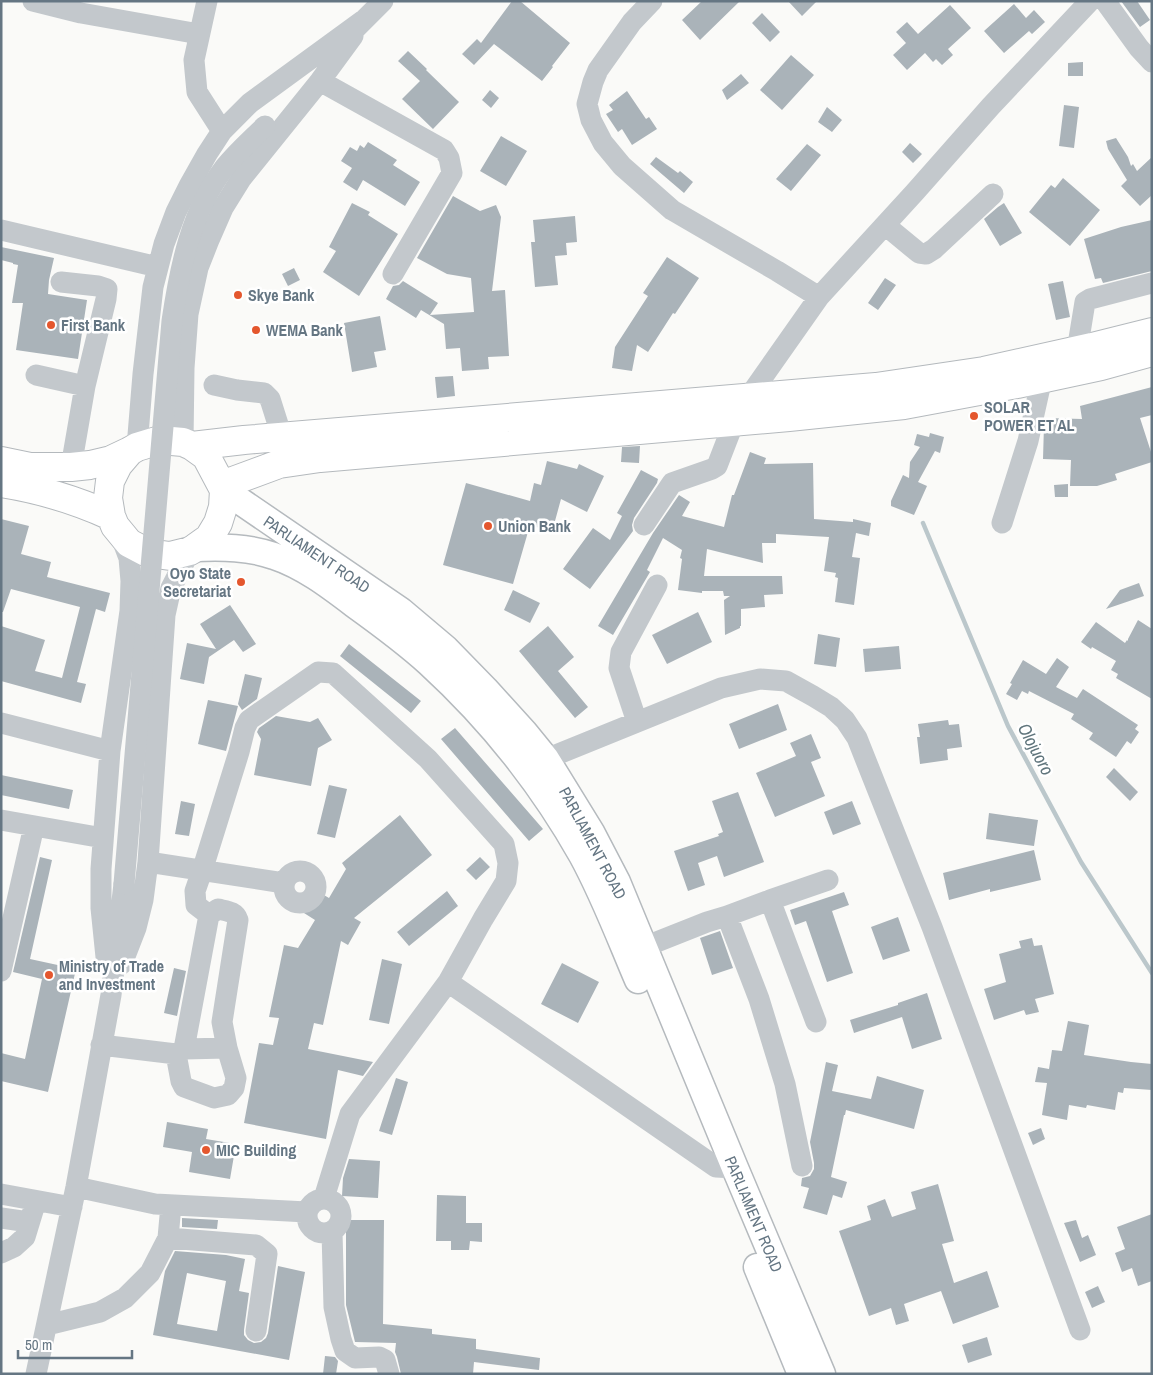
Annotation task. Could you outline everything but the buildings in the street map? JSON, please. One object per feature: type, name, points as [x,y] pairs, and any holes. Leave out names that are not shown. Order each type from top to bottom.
[{"type":"highway","points":[[223,487],[279,464],[744,413],[876,387],[984,370],[1077,351],[1152,332]]},
{"type":"highway","points":[[1,461],[30,466],[71,467],[90,465],[111,460],[160,440],[188,444],[282,437],[904,405],[969,394],[1101,366],[1152,352]]},
{"type":"highway","points":[[134,449],[118,465],[110,481],[108,498],[113,521],[129,543],[148,553],[170,556],[193,549],[209,538],[218,523],[223,507],[223,487],[206,456],[188,444]]},
{"type":"highway","points":[[1,483],[63,497],[113,521]]},
{"type":"main road","name":"PARLIAMENT ROAD","points":[[223,487],[401,611],[446,649],[485,689],[546,759],[591,832],[617,882],[644,947],[801,1374]]},
{"type":"main road","name":"PARLIAMENT ROAD","points":[[193,549],[218,547],[250,550],[274,556],[296,565],[313,575],[389,630],[429,664],[470,704],[510,750],[547,800],[586,864],[609,910],[725,1168],[822,1374]]},
{"type":"street","points":[[33,1],[81,13],[200,34]]},
{"type":"street","points":[[207,1],[194,60],[196,92],[222,131]]},
{"type":"street","points":[[36,1374],[72,1207],[110,994],[124,884],[172,321],[184,252],[195,222],[208,195],[225,167],[383,1]]},
{"type":"street","points":[[652,1],[632,22],[598,70],[593,82],[587,104],[603,143],[622,166],[672,210],[818,297]]},
{"type":"street","points":[[644,525],[672,483],[712,470],[717,466],[744,413],[818,297],[991,106],[1090,1]]},
{"type":"street","points":[[1105,1],[1139,48],[1152,62]]},
{"type":"street","points":[[188,444],[184,368],[188,314],[198,268],[208,240],[223,208],[241,179],[320,81],[364,19]]},
{"type":"street","points":[[134,449],[153,286],[164,244],[176,212],[207,154],[222,131],[250,103],[364,19]]},
{"type":"street","points":[[320,81],[444,150],[450,158],[452,173],[393,274]]},
{"type":"street","points":[[885,225],[919,253],[926,254],[934,249],[993,194]]},
{"type":"street","points":[[1,230],[158,266]]},
{"type":"street","points":[[60,282],[98,286],[107,290],[85,386],[71,467]]},
{"type":"street","points":[[1077,351],[1085,302],[1090,299],[1152,283]]},
{"type":"street","points":[[36,375],[85,386]]},
{"type":"street","points":[[1002,523],[1028,441],[1042,378]]},
{"type":"street","points":[[214,385],[264,393],[268,396],[282,437]]},
{"type":"street","points":[[110,994],[101,908],[101,869],[110,751],[130,611],[131,581],[124,542],[113,521]]},
{"type":"street","points":[[110,994],[136,928],[143,900],[148,862],[165,615],[171,588],[193,549]]},
{"type":"street","points":[[637,722],[619,668],[621,652],[657,585]]},
{"type":"street","points":[[209,915],[196,905],[195,891],[248,720],[318,672],[333,673],[428,759],[504,844],[508,863],[506,881],[448,982],[350,1114],[324,1198]]},
{"type":"street","points":[[546,759],[721,688],[760,679],[786,681],[831,707],[845,720],[857,738],[932,927],[1080,1330]]},
{"type":"street","points":[[1,723],[110,751]]},
{"type":"street","points":[[1,820],[103,838]]},
{"type":"street","points":[[1,971],[34,826]]},
{"type":"street","points":[[148,862],[284,883]]},
{"type":"street","points":[[644,947],[707,922],[828,880]]},
{"type":"street","points":[[770,900],[816,1022]]},
{"type":"street","points":[[218,909],[232,912],[238,920],[222,1022],[227,1048],[236,1078],[234,1088],[228,1095],[214,1098],[184,1087],[181,1081],[180,1051],[209,915],[218,909]]},
{"type":"street","points":[[727,916],[759,1000],[785,1084],[802,1166]]},
{"type":"street","points":[[448,982],[725,1168]]},
{"type":"street","points":[[102,1045],[180,1051],[227,1048]]},
{"type":"street","points":[[76,1186],[155,1204],[307,1212]]},
{"type":"street","points":[[1,1194],[72,1207]]},
{"type":"street","points":[[324,1198],[332,1200],[338,1205],[342,1212],[342,1220],[338,1228],[324,1234],[316,1232],[310,1227],[307,1220],[307,1212],[317,1200],[324,1198]]},
{"type":"street","points":[[1,1253],[14,1247],[25,1237],[28,1222],[36,1201]]},
{"type":"street","points":[[47,1325],[100,1312],[125,1298],[150,1273],[168,1238],[171,1205]]},
{"type":"street","points":[[1,1218],[28,1222]]},
{"type":"street","points":[[332,1232],[334,1307],[341,1339],[346,1350],[355,1358],[379,1357],[385,1360],[389,1374]]},
{"type":"street","points":[[168,1238],[256,1245],[268,1254],[256,1331]]},
{"type":"waterway","name":"Olojuoro","points":[[923,523],[1008,726],[1081,862],[1152,973]]},
{"type":"place","name":"Skye Bank","points":[[238,295]]},
{"type":"place","name":"First Bank","points":[[51,325]]},
{"type":"place","name":"WEMA Bank","points":[[256,330]]},
{"type":"place","name":"SOLAR POWER ET AL","points":[[974,416]]},
{"type":"place","name":"Union Bank","points":[[488,526]]},
{"type":"place","name":"Oyo State Secretariat","points":[[241,582]]},
{"type":"place","name":"Ministry of Trade and Investment","points":[[49,975]]},
{"type":"place","name":"MIC Building","points":[[206,1150]]}]
